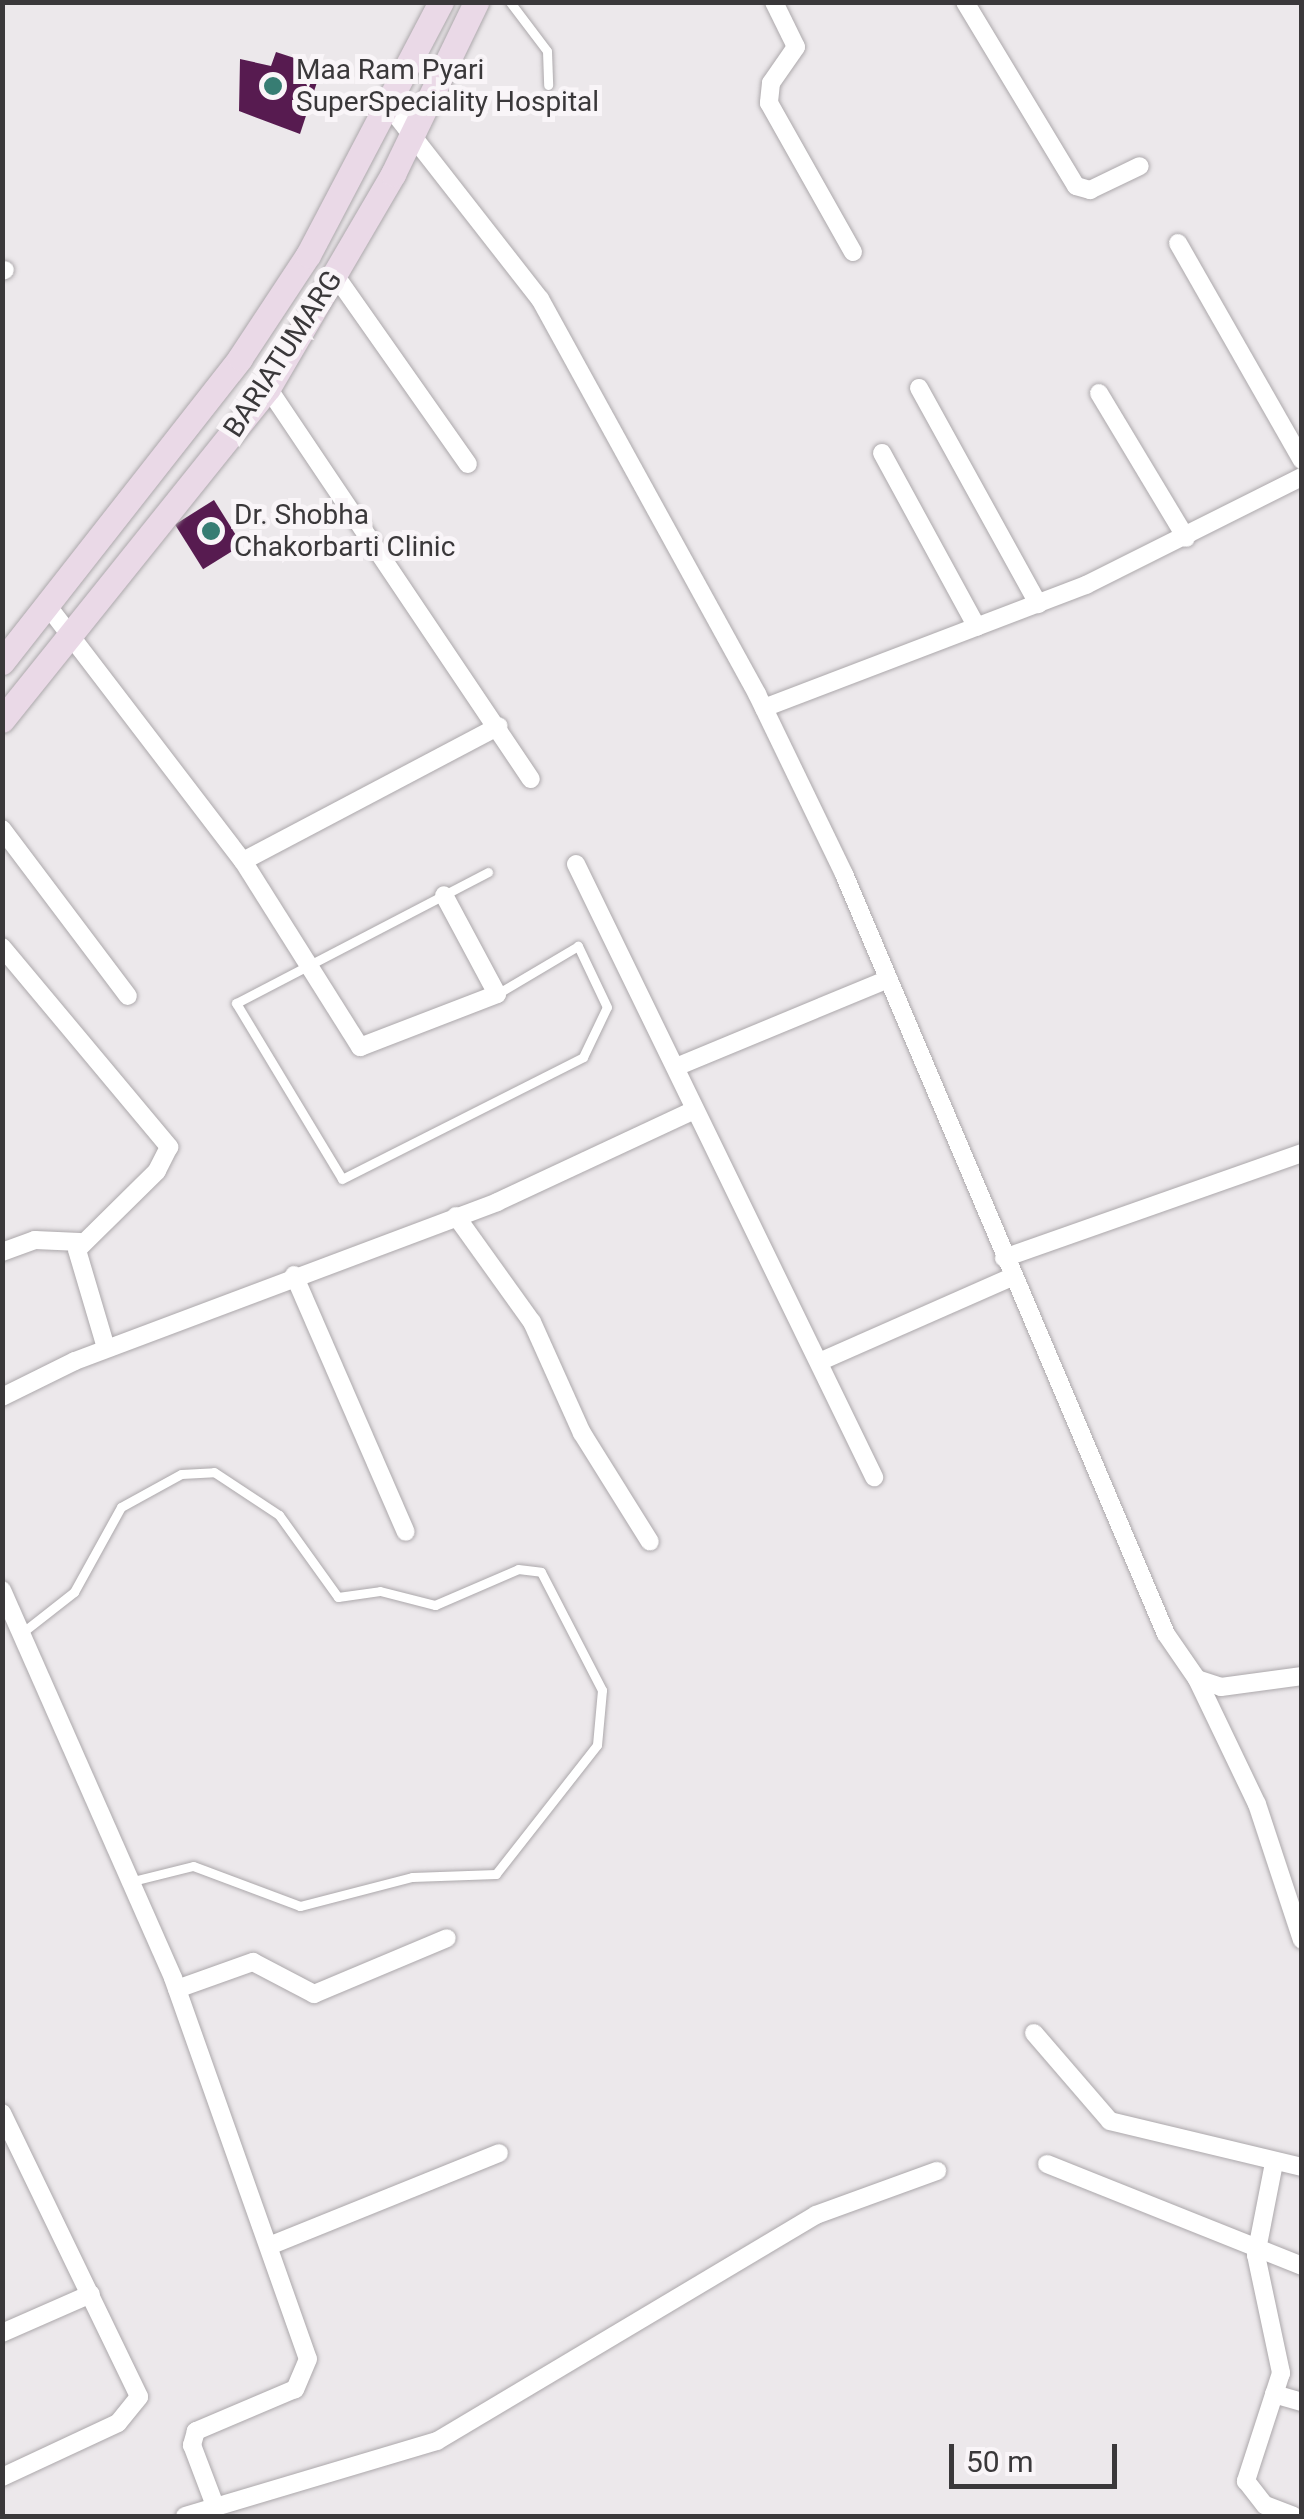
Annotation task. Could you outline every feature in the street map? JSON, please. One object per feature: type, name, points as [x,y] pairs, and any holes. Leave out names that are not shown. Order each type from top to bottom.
[{"type":"main road","name":"BARIATUMARG","points":[[2,662],[240,358],[389,106],[441,2]]},
{"type":"main road","name":"BARIATUMARG","points":[[2,720],[268,388],[414,134],[476,2]]},
{"type":"street","points":[[774,2],[796,46],[771,83],[770,103],[852,252]]},
{"type":"street","points":[[966,2],[1076,186],[1090,190],[1140,166]]},
{"type":"street","points":[[389,106],[540,298],[764,708],[888,979],[1134,1575],[1197,1678],[1257,1804],[1302,1940]]},
{"type":"street","points":[[1178,243],[1302,460]]},
{"type":"street","points":[[335,276],[468,464]]},
{"type":"street","points":[[268,388],[500,726],[531,779]]},
{"type":"street","points":[[919,388],[1038,604]]},
{"type":"street","points":[[1099,393],[1186,538]]},
{"type":"street","points":[[882,452],[977,627]]},
{"type":"street","points":[[764,708],[1038,604],[1186,538],[1302,478]]},
{"type":"street","points":[[47,605],[73,628],[243,860],[306,966],[366,1048],[497,994],[444,894]]},
{"type":"street","points":[[243,860],[500,726]]},
{"type":"street","points":[[2,829],[128,996]]},
{"type":"street","points":[[576,864],[874,1477]]},
{"type":"street","points":[[2,947],[168,1147],[157,1170],[80,1242],[35,1240],[2,1252]]},
{"type":"street","points":[[676,1067],[888,979]]},
{"type":"street","points":[[2,1397],[106,1348],[456,1216],[694,1110]]},
{"type":"street","points":[[1004,1258],[1302,1153]]},
{"type":"street","points":[[456,1216],[532,1322],[582,1433],[650,1542]]},
{"type":"street","points":[[80,1242],[106,1348]]},
{"type":"street","points":[[294,1275],[406,1532]]},
{"type":"street","points":[[820,1362],[1012,1277]]},
{"type":"street","points":[[2,1590],[24,1632],[177,1989],[308,2359],[304,2382],[196,2431],[192,2445],[214,2504]]},
{"type":"street","points":[[1197,1678],[1220,1687],[1302,1676]]},
{"type":"street","points":[[177,1989],[253,1962],[314,1994],[447,1938]]},
{"type":"street","points":[[1034,2033],[1110,2122],[1302,2167]]},
{"type":"street","points":[[2,2112],[139,2396],[134,2412],[2,2478]]},
{"type":"street","points":[[269,2246],[500,2153]]},
{"type":"street","points":[[1274,2163],[1256,2255],[1281,2354],[1274,2394],[1246,2481],[1265,2505],[1293,2516]]},
{"type":"street","points":[[1047,2164],[1256,2255],[1302,2266]]},
{"type":"street","points":[[184,2516],[437,2441],[816,2215],[937,2171]]},
{"type":"street","points":[[2,2333],[91,2294]]},
{"type":"street","points":[[1274,2394],[1302,2402]]},
{"type":"lane","points":[[510,2],[546,51],[548,85]]},
{"type":"lane","points":[[488,872],[236,1004],[342,1179],[584,1057],[607,1006],[578,946],[497,994]]},
{"type":"lane","points":[[24,1632],[74,1592],[122,1507],[181,1474],[214,1472],[279,1514],[338,1597],[380,1592],[435,1605],[518,1569],[541,1572],[602,1690],[597,1744],[496,1874],[412,1878],[300,1906],[194,1866],[133,1881]]},
{"type":"building","points":[[276,52],[322,67],[300,134],[239,111],[240,59],[271,66]]},
{"type":"building","points":[[214,500],[242,545],[203,569],[175,524]]},
{"type":"place","name":"Maa Ram Pyari SuperSpeciality Hospital","points":[[273,86]]},
{"type":"place","name":"Dr. Shobha Chakorbarti Clinic","points":[[211,531]]}]
